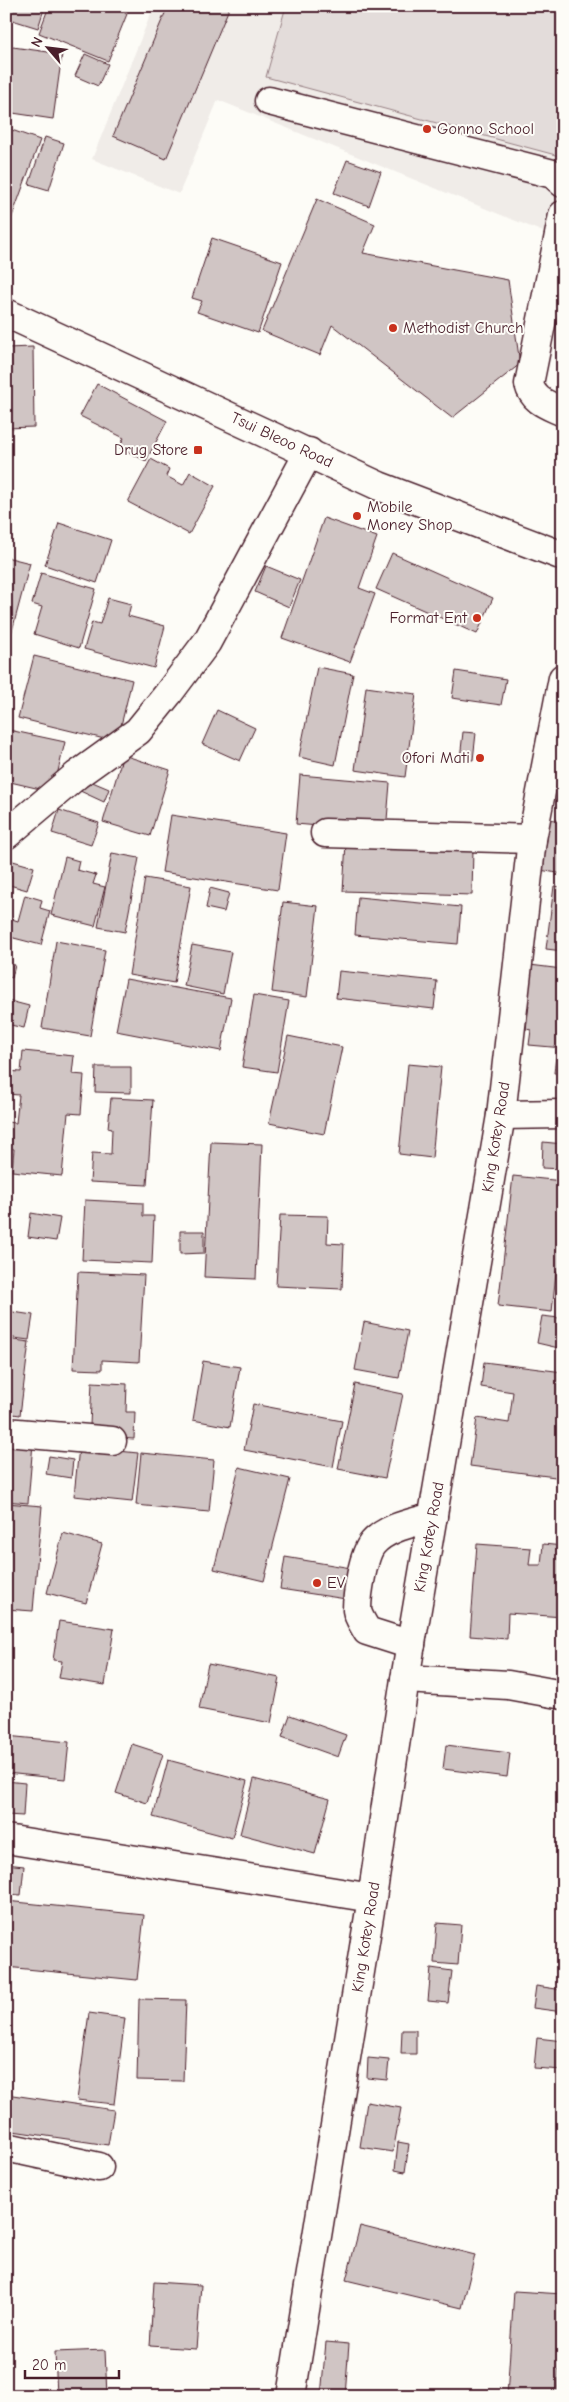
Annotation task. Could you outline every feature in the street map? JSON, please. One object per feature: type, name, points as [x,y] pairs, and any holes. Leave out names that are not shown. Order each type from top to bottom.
[{"type":"street","points":[[269,101],[553,174],[563,184]]},
{"type":"street","points":[[563,215],[529,384],[531,393],[537,399],[563,412]]},
{"type":"street","name":"Tsui Bleoo Road","points":[[6,313],[379,486],[563,556]]},
{"type":"street","points":[[6,836],[78,775],[138,731],[168,694],[207,642],[309,452]]},
{"type":"street","name":"King Kotey Road","points":[[291,2396],[372,1898],[405,1680],[501,1115],[532,839],[563,678]]},
{"type":"street","points":[[325,833],[532,839]]},
{"type":"street","points":[[501,1115],[563,1114]]},
{"type":"street","points":[[6,1432],[112,1441]]},
{"type":"street","points":[[411,1646],[367,1631],[357,1612],[359,1588],[366,1557],[373,1543],[394,1529],[433,1517]]},
{"type":"street","points":[[405,1680],[508,1685],[563,1695]]},
{"type":"street","points":[[6,1839],[372,1898]]},
{"type":"street","points":[[6,2147],[99,2168]]},
{"type":"shaded area","name":"Gonno School","points":[[154,6],[563,6],[563,240],[218,100],[179,194],[92,159]]},
{"type":"shaded area","points":[[286,6],[563,6],[563,157],[266,77]]},
{"type":"building","points":[[9,6],[45,6],[38,28],[6,18]]},
{"type":"building","points":[[49,6],[60,10],[61,6],[109,6],[127,14],[108,61],[39,33]]},
{"type":"building","points":[[168,6],[230,6],[166,159],[113,136]]},
{"type":"building","points":[[6,46],[62,54],[53,119],[6,112]]},
{"type":"building","points":[[85,54],[108,64],[98,86],[75,76]]},
{"type":"building","points":[[6,128],[40,140],[6,233]]},
{"type":"building","points":[[45,137],[64,143],[49,190],[29,184]]},
{"type":"building","points":[[347,160],[381,172],[369,206],[334,193]]},
{"type":"building","points":[[317,199],[375,224],[363,253],[508,280],[520,364],[452,418],[332,325],[320,355],[262,331]]},
{"type":"building","points":[[212,238],[282,262],[258,333],[197,312],[202,301],[192,298]]},
{"type":"building","points":[[33,347],[34,427],[6,428],[6,348]]},
{"type":"building","points":[[97,384],[167,421],[146,461],[119,447],[124,438],[80,416]]},
{"type":"building","points":[[151,459],[169,469],[166,476],[183,485],[190,472],[215,486],[189,534],[128,502]]},
{"type":"building","points":[[324,518],[377,537],[359,588],[375,594],[350,662],[282,638]]},
{"type":"building","points":[[59,523],[111,540],[97,583],[45,565]]},
{"type":"building","points":[[392,553],[493,598],[477,634],[376,589]]},
{"type":"building","points":[[6,557],[30,563],[8,646],[6,646]]},
{"type":"building","points":[[266,566],[300,580],[289,607],[255,592]]},
{"type":"building","points":[[41,573],[96,589],[79,648],[34,634],[42,607],[32,604]]},
{"type":"building","points":[[108,598],[131,604],[128,616],[165,626],[154,668],[84,649],[92,622],[100,624]]},
{"type":"building","points":[[34,656],[132,680],[117,742],[18,718]]},
{"type":"building","points":[[317,667],[353,674],[335,765],[299,757]]},
{"type":"building","points":[[456,671],[506,679],[501,705],[452,698]]},
{"type":"building","points":[[366,687],[416,694],[405,777],[355,770]]},
{"type":"building","points":[[217,710],[255,728],[240,761],[202,744]]},
{"type":"building","points":[[9,730],[65,742],[53,792],[6,781],[6,743]]},
{"type":"building","points":[[463,732],[476,733],[473,760],[460,759]]},
{"type":"building","points":[[123,755],[170,770],[150,836],[103,822]]},
{"type":"building","points":[[560,758],[563,758],[563,793],[555,792]]},
{"type":"building","points":[[300,775],[390,783],[386,832],[296,824]]},
{"type":"building","points":[[83,778],[109,789],[104,802],[78,790]]},
{"type":"building","points":[[59,810],[99,823],[91,845],[52,833]]},
{"type":"building","points":[[171,815],[286,833],[278,890],[162,872]]},
{"type":"building","points":[[548,819],[563,821],[563,874],[540,870]]},
{"type":"building","points":[[346,843],[473,848],[472,895],[343,891]]},
{"type":"building","points":[[112,853],[139,858],[125,932],[98,927]]},
{"type":"building","points":[[65,857],[79,861],[77,870],[96,875],[93,884],[105,887],[95,926],[51,915]]},
{"type":"building","points":[[6,859],[34,867],[27,890],[6,884]]},
{"type":"building","points":[[145,878],[191,886],[174,983],[129,975]]},
{"type":"building","points":[[554,886],[563,887],[563,951],[546,949]]},
{"type":"building","points":[[210,888],[229,893],[224,912],[206,908]]},
{"type":"building","points":[[25,895],[42,900],[40,908],[50,911],[41,945],[6,936],[9,918],[18,921]]},
{"type":"building","points":[[358,897],[461,907],[458,944],[355,935]]},
{"type":"building","points":[[283,902],[318,906],[307,997],[272,992]]},
{"type":"building","points":[[56,941],[105,950],[90,1036],[42,1028]]},
{"type":"building","points":[[192,945],[231,952],[223,994],[184,986]]},
{"type":"building","points":[[6,963],[15,965],[12,978],[6,976]]},
{"type":"building","points":[[530,965],[562,969],[563,1048],[529,1045],[531,1030],[526,1029],[529,1005],[525,1005]]},
{"type":"building","points":[[339,971],[437,981],[434,1009],[336,998]]},
{"type":"building","points":[[126,979],[231,998],[221,1051],[116,1031]]},
{"type":"building","points":[[254,995],[289,1001],[277,1072],[242,1067]]},
{"type":"building","points":[[6,1000],[29,1006],[24,1028],[6,1024]]},
{"type":"building","points":[[288,1036],[342,1047],[324,1134],[269,1123]]},
{"type":"building","points":[[557,1048],[563,1049],[563,1073],[554,1073]]},
{"type":"building","points":[[23,1051],[74,1056],[72,1074],[84,1075],[81,1114],[68,1113],[62,1176],[12,1171],[14,1149],[6,1148],[6,1122],[16,1123],[19,1095],[7,1094],[6,1071],[21,1072]]},
{"type":"building","points":[[408,1064],[441,1067],[432,1158],[399,1154]]},
{"type":"building","points":[[96,1067],[131,1067],[131,1093],[95,1092]]},
{"type":"building","points":[[111,1098],[153,1100],[147,1185],[90,1182],[92,1153],[111,1154],[112,1129],[108,1128]]},
{"type":"building","points":[[211,1142],[262,1144],[256,1279],[204,1277]]},
{"type":"building","points":[[543,1142],[563,1144],[563,1169],[542,1168]]},
{"type":"building","points":[[513,1176],[563,1181],[561,1234],[563,1234],[563,1273],[556,1272],[552,1312],[498,1306]]},
{"type":"building","points":[[85,1200],[143,1203],[143,1216],[154,1216],[152,1263],[82,1260]]},
{"type":"building","points":[[31,1213],[60,1218],[56,1241],[28,1237]]},
{"type":"building","points":[[280,1215],[328,1216],[327,1243],[344,1244],[342,1289],[276,1286]]},
{"type":"building","points":[[180,1231],[204,1231],[204,1253],[180,1254]]},
{"type":"building","points":[[78,1272],[144,1275],[139,1362],[102,1360],[102,1370],[73,1369]]},
{"type":"building","points":[[563,1301],[563,1349],[537,1343],[542,1316],[559,1318]]},
{"type":"building","points":[[6,1311],[33,1315],[29,1340],[6,1337]]},
{"type":"building","points":[[364,1322],[408,1331],[399,1378],[355,1370]]},
{"type":"building","points":[[7,1339],[29,1342],[20,1415],[6,1413]]},
{"type":"building","points":[[203,1361],[240,1367],[230,1427],[193,1420]]},
{"type":"building","points":[[484,1362],[563,1372],[563,1478],[470,1466],[477,1418],[509,1423],[513,1392],[481,1387]]},
{"type":"building","points":[[92,1382],[127,1384],[126,1412],[135,1412],[134,1439],[117,1438],[118,1427],[90,1425]]},
{"type":"building","points":[[355,1384],[403,1394],[385,1478],[338,1469]]},
{"type":"building","points":[[253,1404],[342,1421],[333,1467],[244,1450]]},
{"type":"building","points":[[9,1441],[33,1443],[28,1503],[6,1501]]},
{"type":"building","points":[[79,1447],[138,1453],[132,1502],[74,1496]]},
{"type":"building","points":[[141,1453],[214,1460],[209,1512],[136,1505]]},
{"type":"building","points":[[49,1456],[73,1460],[71,1478],[46,1474]]},
{"type":"building","points":[[239,1467],[290,1479],[264,1581],[214,1569]]},
{"type":"building","points":[[6,1503],[42,1506],[33,1611],[6,1609]]},
{"type":"building","points":[[63,1533],[102,1544],[86,1603],[47,1593]]},
{"type":"building","points":[[477,1544],[531,1548],[529,1565],[541,1565],[543,1544],[563,1546],[563,1617],[508,1613],[507,1639],[470,1636]]},
{"type":"building","points":[[285,1557],[351,1568],[346,1599],[280,1589]]},
{"type":"building","points":[[59,1621],[114,1629],[105,1685],[59,1678],[62,1661],[53,1660]]},
{"type":"building","points":[[208,1664],[280,1678],[271,1723],[199,1709]]},
{"type":"building","points":[[290,1715],[346,1735],[338,1757],[282,1737]]},
{"type":"building","points":[[6,1736],[69,1742],[65,1779],[6,1773]]},
{"type":"building","points":[[132,1744],[163,1754],[147,1803],[116,1793]]},
{"type":"building","points":[[446,1745],[510,1753],[507,1777],[443,1769]]},
{"type":"building","points":[[168,1760],[247,1781],[232,1838],[153,1817]]},
{"type":"building","points":[[254,1779],[330,1799],[315,1854],[240,1834]]},
{"type":"building","points":[[6,1781],[25,1783],[23,1816],[6,1815]]},
{"type":"building","points":[[6,1864],[24,1866],[21,1895],[6,1894]]},
{"type":"building","points":[[6,1901],[144,1915],[137,1980],[6,1967]]},
{"type":"building","points":[[437,1923],[461,1925],[458,1965],[434,1963]]},
{"type":"building","points":[[431,1968],[452,1971],[448,2003],[428,2001]]},
{"type":"building","points":[[536,1986],[563,1990],[563,2012],[533,2008]]},
{"type":"building","points":[[139,1999],[186,2000],[183,2081],[137,2080]]},
{"type":"building","points":[[89,2013],[125,2018],[114,2104],[77,2100]]},
{"type":"building","points":[[402,2030],[416,2030],[416,2054],[401,2054]]},
{"type":"building","points":[[537,2038],[563,2041],[563,2070],[534,2068]]},
{"type":"building","points":[[368,2058],[389,2060],[387,2080],[367,2078]]},
{"type":"building","points":[[6,2094],[114,2110],[108,2145],[6,2130]]},
{"type":"building","points":[[367,2102],[401,2108],[393,2152],[360,2147]]},
{"type":"building","points":[[398,2142],[409,2144],[405,2172],[395,2170]]},
{"type":"building","points":[[360,2226],[475,2255],[462,2308],[346,2280]]},
{"type":"building","points":[[154,2282],[201,2285],[196,2349],[150,2346]]},
{"type":"building","points":[[514,2291],[563,2294],[557,2396],[507,2396]]},
{"type":"building","points":[[326,2342],[349,2344],[345,2396],[321,2396]]},
{"type":"building","points":[[105,2350],[107,2396],[57,2396],[55,2352]]},
{"type":"place","name":"Gonno School","points":[[427,129]]},
{"type":"place","name":"Methodist Church","points":[[393,328]]},
{"type":"place","name":"Drug Store","points":[[198,450]]},
{"type":"place","name":"Mobile Money Shop","points":[[357,516]]},
{"type":"place","name":"Format Ent","points":[[477,618]]},
{"type":"place","name":"Ofori Mati","points":[[480,758]]},
{"type":"place","name":"EV","points":[[317,1583]]}]
